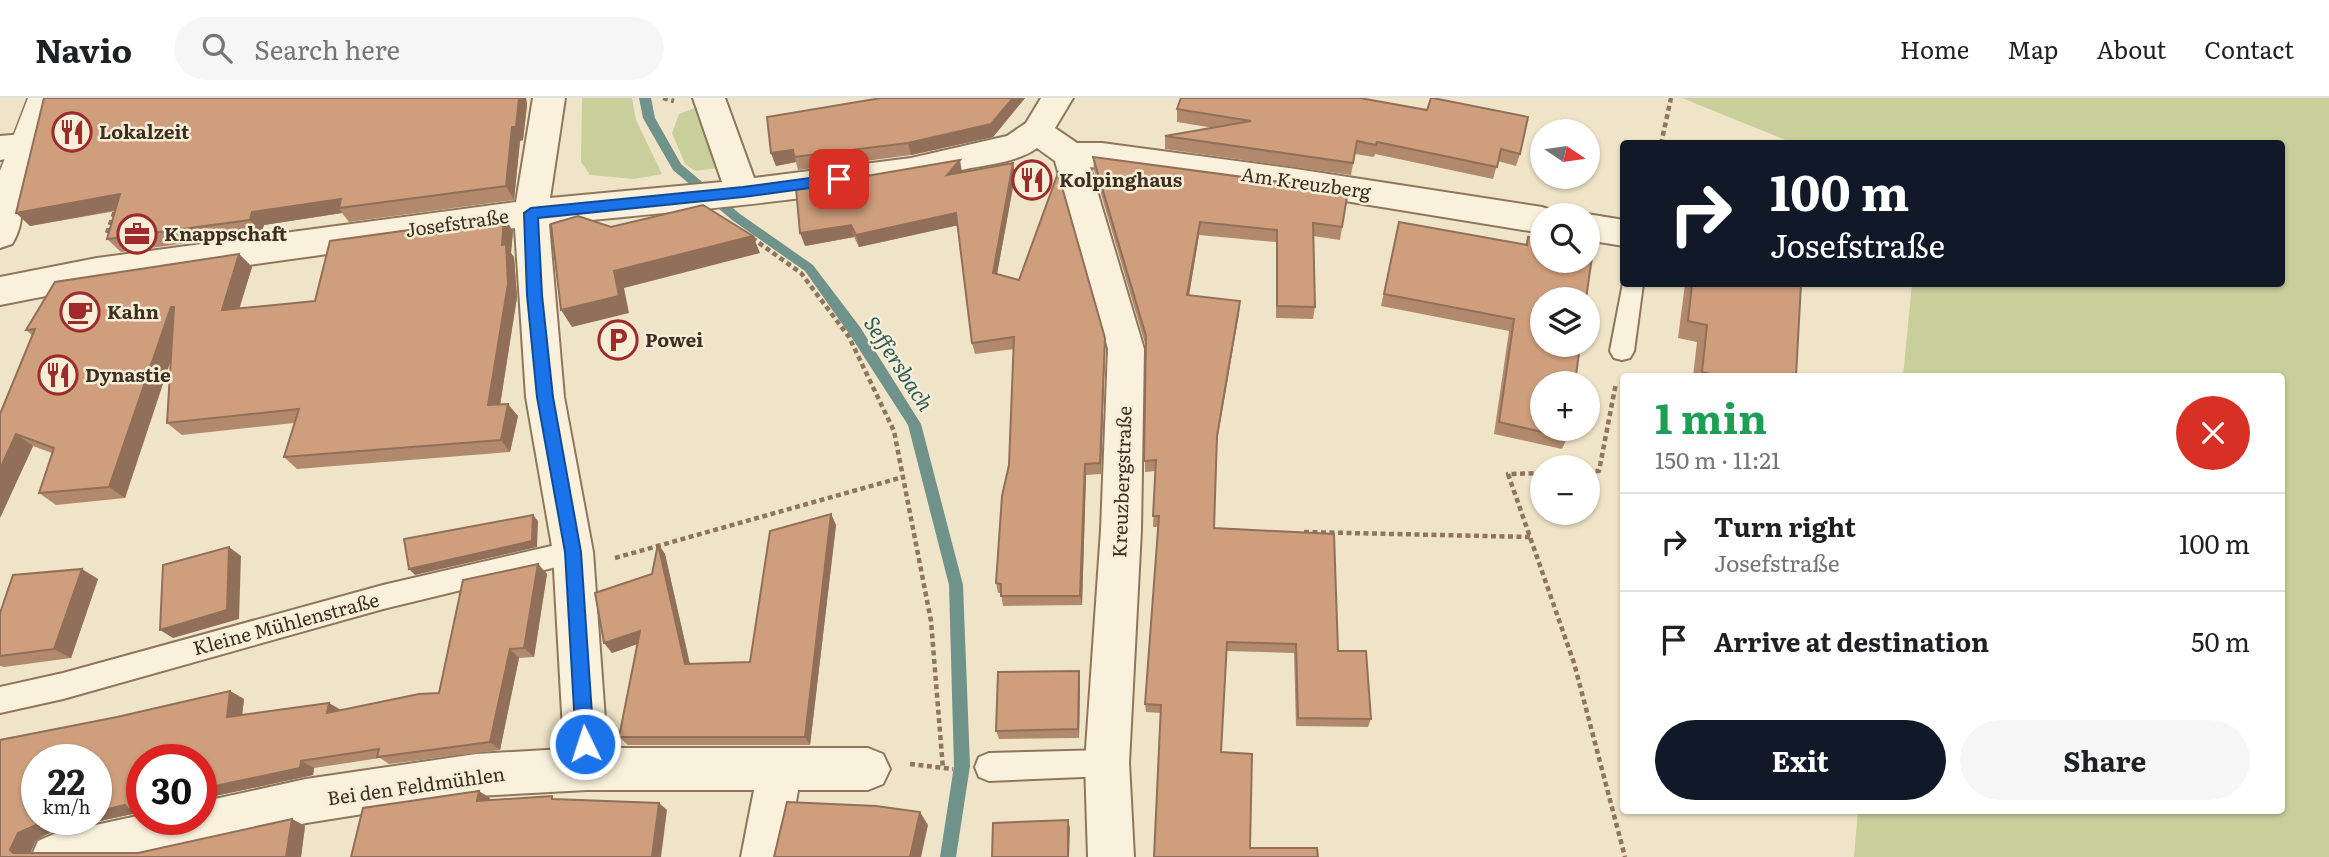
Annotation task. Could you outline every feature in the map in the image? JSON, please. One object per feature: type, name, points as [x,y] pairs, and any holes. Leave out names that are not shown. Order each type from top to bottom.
[{"type":"street","points":[[2,217],[12,147],[43,98]]},
{"type":"street","points":[[549,98],[531,213],[535,295],[545,397],[573,561],[587,769]]},
{"type":"street","points":[[709,98],[732,193]]},
{"type":"street","name":"Josefstraße","points":[[0,291],[97,272],[531,213],[732,193],[911,170],[974,158],[1017,146],[1037,131],[1057,98]]},
{"type":"street","points":[[1037,131],[1070,155]]},
{"type":"street","name":"Am Kreuzberg","points":[[1070,155],[1102,155],[1282,179],[1530,218]]},
{"type":"street","name":"Kreuzbergstraße","points":[[1070,155],[1126,349],[1121,530],[1107,763],[1111,857]]},
{"type":"street","points":[[1600,229],[1620,232]]},
{"type":"street","name":"Bei den Feldmühlen","points":[[54,857],[306,801],[475,775],[587,769],[779,771],[886,766]]},
{"type":"street","points":[[764,857],[779,771]]},
{"type":"lane","points":[[1622,351],[1632,287]]},
{"type":"lane","name":"Kleine Mühlenstraße","points":[[0,700],[62,686],[383,597],[573,561]]},
{"type":"lane","points":[[989,767],[1107,763]]},
{"type":"path","points":[[1662,140],[1671,98]]},
{"type":"path","points":[[97,272],[111,218],[121,197]]},
{"type":"path","points":[[751,237],[801,273],[849,337],[894,431],[931,621],[943,769]]},
{"type":"path","points":[[1600,466],[1622,351]]},
{"type":"path","points":[[1530,473],[1508,474],[1574,663],[1625,857]]},
{"type":"path","points":[[573,561],[903,477]]},
{"type":"path","points":[[1302,532],[1531,537]]},
{"type":"path","points":[[886,766],[943,769],[989,767]]},
{"type":"green space","points":[[582,98],[632,98],[636,120],[662,174],[634,179],[590,175],[581,162]]},
{"type":"green space","points":[[1682,98],[2329,98],[2329,857],[1854,857],[1858,814],[2285,814],[2285,373],[1903,373],[1912,287],[2285,287],[2285,140],[1786,140]]},
{"type":"green space","points":[[694,108],[717,168],[695,171],[685,164],[672,133],[679,114]]},
{"type":"building","points":[[44,98],[519,98],[516,127],[512,127],[506,186],[339,208],[341,199],[252,212],[250,220],[107,239],[120,194],[16,213]]},
{"type":"building","points":[[881,98],[1013,98],[991,124],[908,143],[794,157],[793,150],[771,153],[767,117]]},
{"type":"building","points":[[1181,98],[1360,98],[1427,110],[1433,98],[1528,117],[1520,154],[1501,149],[1497,167],[1377,142],[1376,145],[1357,141],[1353,163],[1165,136],[1251,121],[1177,109]]},
{"type":"building","points":[[1093,157],[1348,191],[1342,227],[1313,223],[1315,307],[1277,306],[1277,230],[1200,222],[1187,295],[1240,301],[1217,436],[1214,528],[1334,534],[1338,651],[1366,651],[1371,719],[1298,718],[1296,644],[1227,642],[1221,752],[1252,754],[1250,848],[1317,848],[1318,857],[1154,857],[1161,705],[1145,704],[1159,516],[1153,516],[1156,460],[1144,461],[1146,336]]},
{"type":"building","points":[[960,160],[947,175],[1013,163],[993,273],[1019,280],[1058,173],[1105,338],[1100,463],[1085,464],[1080,596],[1001,596],[1001,584],[996,583],[1002,496],[1009,465],[1014,337],[972,343],[956,213],[856,235],[851,225],[800,233],[796,188]]},
{"type":"building","points":[[703,205],[753,236],[614,271],[619,296],[561,310],[551,224],[578,216],[611,227]]},
{"type":"building","points":[[504,217],[502,245],[506,244],[508,284],[488,405],[508,404],[501,440],[284,457],[299,409],[167,423],[174,307],[171,307],[109,487],[39,493],[54,448],[16,434],[0,469],[0,414],[35,329],[26,330],[55,282],[239,254],[222,310],[315,301],[330,241]]},
{"type":"building","points":[[1399,222],[1527,245],[1530,237],[1530,273],[1590,273],[1588,287],[1530,287],[1530,357],[1578,357],[1577,371],[1530,371],[1530,429],[1499,422],[1514,319],[1384,294]]},
{"type":"building","points":[[1692,287],[1801,287],[1796,373],[1702,372],[1707,325],[1688,321]]},
{"type":"building","points":[[831,514],[805,737],[619,737],[640,631],[604,643],[595,593],[652,574],[658,544],[685,664],[750,662],[770,531]]},
{"type":"building","points":[[533,515],[532,541],[409,569],[404,539]]},
{"type":"building","points":[[229,547],[227,610],[160,630],[163,565]]},
{"type":"building","points":[[538,564],[524,648],[510,649],[490,742],[377,757],[379,749],[301,761],[300,768],[217,786],[217,744],[126,744],[126,806],[112,808],[112,744],[21,744],[21,832],[10,850],[13,853],[138,853],[292,819],[286,857],[0,857],[0,740],[230,691],[227,717],[329,703],[327,713],[419,694],[439,693],[463,580]]},
{"type":"building","points":[[82,569],[54,649],[0,656],[0,613],[13,575]]},
{"type":"building","points":[[1079,671],[1078,729],[996,731],[998,672]]},
{"type":"building","points":[[479,791],[477,801],[552,796],[552,799],[659,803],[652,857],[351,857],[363,808]]},
{"type":"building","points":[[787,802],[876,806],[920,812],[910,857],[774,857]]},
{"type":"building","points":[[1068,820],[1068,857],[992,857],[993,823]]},
{"type":"waterway","name":"Seffersbach","points":[[645,98],[649,118],[677,167],[736,217],[809,268],[855,331],[914,424],[956,585],[962,766],[948,857]]},
{"type":"place","name":"Lokalzeit","points":[[72,132]]},
{"type":"place","name":"Kolpinghaus","points":[[1032,180]]},
{"type":"place","name":"Knappschaft","points":[[137,234]]},
{"type":"place","name":"Kahn","points":[[80,312]]},
{"type":"place","name":"Powei","points":[[618,340]]},
{"type":"place","name":"Dynastie","points":[[58,375]]},
{"type":"route","points":[[585,744],[573,552],[545,397],[535,295],[531,213],[743,192],[839,179]]}]
